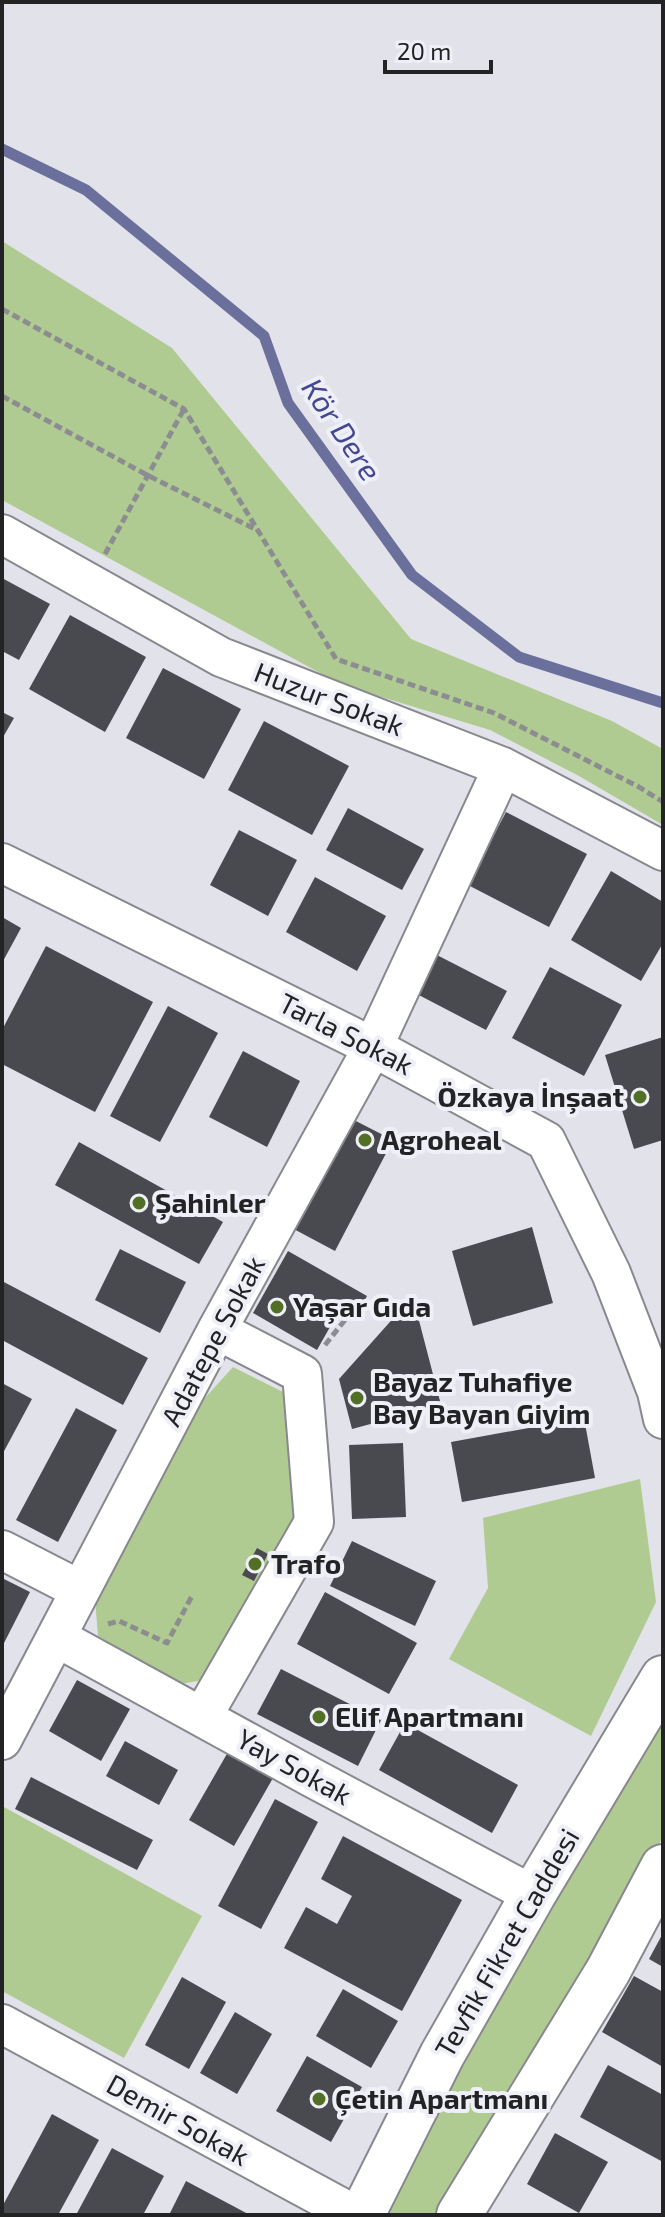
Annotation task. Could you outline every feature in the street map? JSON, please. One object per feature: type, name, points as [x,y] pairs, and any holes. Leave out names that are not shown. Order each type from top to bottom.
[{"type":"street","name":"Huzur Sokak","points":[[2,534],[221,657],[503,767],[663,851]]},
{"type":"street","name":"Adatepe Sokak","points":[[2,1740],[68,1644],[80,1590],[217,1330],[373,1047],[503,767]]},
{"type":"street","name":"Tarla Sokak","points":[[2,863],[373,1047],[546,1141],[611,1273],[657,1392],[663,1419]]},
{"type":"street","points":[[202,1717],[314,1522],[302,1374],[217,1330]]},
{"type":"street","points":[[2,1550],[80,1590]]},
{"type":"street","name":"Yay Sokak","points":[[68,1644],[533,1895]]},
{"type":"street","name":"Tevfik Fikret Caddesi","points":[[362,2215],[442,2055],[533,1895],[663,1678]]},
{"type":"street","points":[[459,2215],[608,1971],[663,1867]]},
{"type":"street","name":"Demir Sokak","points":[[2,2024],[312,2205],[355,2215]]},
{"type":"path","points":[[2,309],[184,409],[336,659],[494,713],[663,802]]},
{"type":"path","points":[[2,396],[258,531]]},
{"type":"path","points":[[89,583],[184,409]]},
{"type":"path","points":[[68,1644],[98,1626],[119,1621],[167,1643],[193,1594]]},
{"type":"green space","points":[[2,241],[172,348],[411,639],[612,721],[663,749],[663,825],[579,776],[490,730],[342,685],[2,500]]},
{"type":"green space","points":[[233,1367],[283,1392],[296,1515],[219,1677],[181,1684],[98,1636],[95,1599],[204,1399]]},
{"type":"green space","points":[[640,1479],[656,1602],[591,1736],[449,1659],[488,1588],[483,1518]]},
{"type":"green space","points":[[663,1721],[663,1836],[646,1870],[442,2215],[394,2215],[388,2211],[468,2049]]},
{"type":"green space","points":[[4,1807],[202,1916],[124,2058],[2,1991]]},
{"type":"building","points":[[2,578],[50,604],[19,660],[2,651]]},
{"type":"building","points":[[70,615],[146,657],[105,732],[29,689]]},
{"type":"building","points":[[163,668],[241,709],[204,779],[126,738]]},
{"type":"building","points":[[2,712],[14,718],[2,739]]},
{"type":"building","points":[[264,721],[349,766],[312,835],[228,790]]},
{"type":"building","points":[[348,808],[424,849],[402,890],[326,850]]},
{"type":"building","points":[[506,812],[587,854],[549,927],[468,885]]},
{"type":"building","points":[[239,830],[297,860],[268,916],[210,885]]},
{"type":"building","points":[[611,871],[663,902],[663,943],[641,981],[571,940]]},
{"type":"building","points":[[315,877],[386,916],[357,971],[286,932]]},
{"type":"building","points":[[2,917],[21,928],[2,963]]},
{"type":"building","points":[[46,946],[153,1002],[95,1112],[2,1064],[2,1030]]},
{"type":"building","points":[[433,953],[507,991],[486,1030],[413,992]]},
{"type":"building","points":[[550,967],[622,1005],[584,1076],[512,1038]]},
{"type":"building","points":[[168,1006],[218,1033],[160,1142],[110,1116]]},
{"type":"building","name":"Özkaya İnşaat","points":[[663,1037],[663,1140],[634,1149],[605,1055]]},
{"type":"building","points":[[243,1051],[300,1081],[267,1147],[209,1117]]},
{"type":"building","points":[[348,1117],[393,1140],[335,1251],[290,1227]]},
{"type":"building","name":"Şahinler","points":[[79,1142],[223,1222],[199,1264],[55,1185]]},
{"type":"building","points":[[532,1227],[553,1303],[473,1326],[452,1251]]},
{"type":"building","points":[[120,1249],[186,1282],[160,1333],[95,1300]]},
{"type":"building","points":[[288,1251],[367,1296],[358,1312],[343,1304],[317,1350],[253,1313]]},
{"type":"building","points":[[2,1281],[148,1358],[123,1405],[2,1340]]},
{"type":"building","points":[[416,1309],[441,1405],[352,1429],[339,1379],[397,1314]]},
{"type":"building","points":[[2,1383],[32,1399],[2,1455]]},
{"type":"building","points":[[76,1408],[117,1430],[58,1542],[16,1520]]},
{"type":"building","points":[[584,1418],[595,1478],[462,1502],[451,1442]]},
{"type":"building","points":[[403,1443],[406,1517],[352,1519],[349,1445]]},
{"type":"building","points":[[352,1541],[436,1581],[415,1626],[330,1586]]},
{"type":"building","name":"Trafo","points":[[257,1548],[268,1554],[254,1581],[242,1575]]},
{"type":"building","points":[[2,1578],[30,1592],[2,1647]]},
{"type":"building","points":[[325,1592],[417,1643],[389,1694],[297,1644]]},
{"type":"building","name":"Elif Apartmanı","points":[[281,1669],[381,1720],[358,1766],[257,1714]]},
{"type":"building","points":[[77,1680],[130,1709],[101,1761],[49,1731]]},
{"type":"building","points":[[405,1723],[518,1785],[492,1833],[379,1770]]},
{"type":"building","points":[[125,1741],[178,1770],[159,1805],[106,1776]]},
{"type":"building","points":[[228,1752],[273,1778],[234,1846],[189,1820]]},
{"type":"building","points":[[31,1777],[153,1840],[137,1870],[15,1809]]},
{"type":"building","points":[[275,1799],[318,1822],[261,1929],[218,1906]]},
{"type":"building","points":[[343,1836],[462,1900],[402,2011],[284,1948],[306,1907],[337,1924],[352,1896],[321,1879]]},
{"type":"building","points":[[663,1933],[663,1967],[649,1959]]},
{"type":"building","points":[[634,1976],[663,1992],[663,2067],[602,2032]]},
{"type":"building","points":[[182,1977],[226,2002],[189,2069],[145,2045]]},
{"type":"building","points":[[343,1989],[398,2021],[371,2068],[316,2036]]},
{"type":"building","points":[[235,2012],[272,2034],[237,2094],[200,2073]]},
{"type":"building","name":"Çetin Apartmanı","points":[[307,2056],[362,2087],[331,2142],[276,2111]]},
{"type":"building","points":[[608,2065],[663,2095],[663,2162],[580,2117]]},
{"type":"building","points":[[52,2114],[99,2140],[58,2215],[2,2215],[2,2207]]},
{"type":"building","points":[[555,2133],[608,2162],[579,2213],[527,2184]]},
{"type":"building","points":[[112,2148],[164,2176],[143,2215],[76,2215]]},
{"type":"building","points":[[186,2181],[250,2215],[169,2215]]},
{"type":"waterway","name":"Kör Dere","points":[[2,149],[86,190],[264,336],[288,403],[412,575],[519,657],[663,703]]},
{"type":"place","name":"Özkaya İnşaat","points":[[640,1097]]},
{"type":"place","name":"Agroheal","points":[[365,1140]]},
{"type":"place","name":"Şahinler","points":[[139,1203]]},
{"type":"place","name":"Yaşar Gıda","points":[[277,1307]]},
{"type":"place","name":"Bayaz Tuhafiye Bay Bayan Giyim","points":[[357,1398]]},
{"type":"place","name":"Trafo","points":[[255,1564]]},
{"type":"place","name":"Elif Apartmanı","points":[[319,1717]]},
{"type":"place","name":"Çetin Apartmanı","points":[[319,2099]]}]
